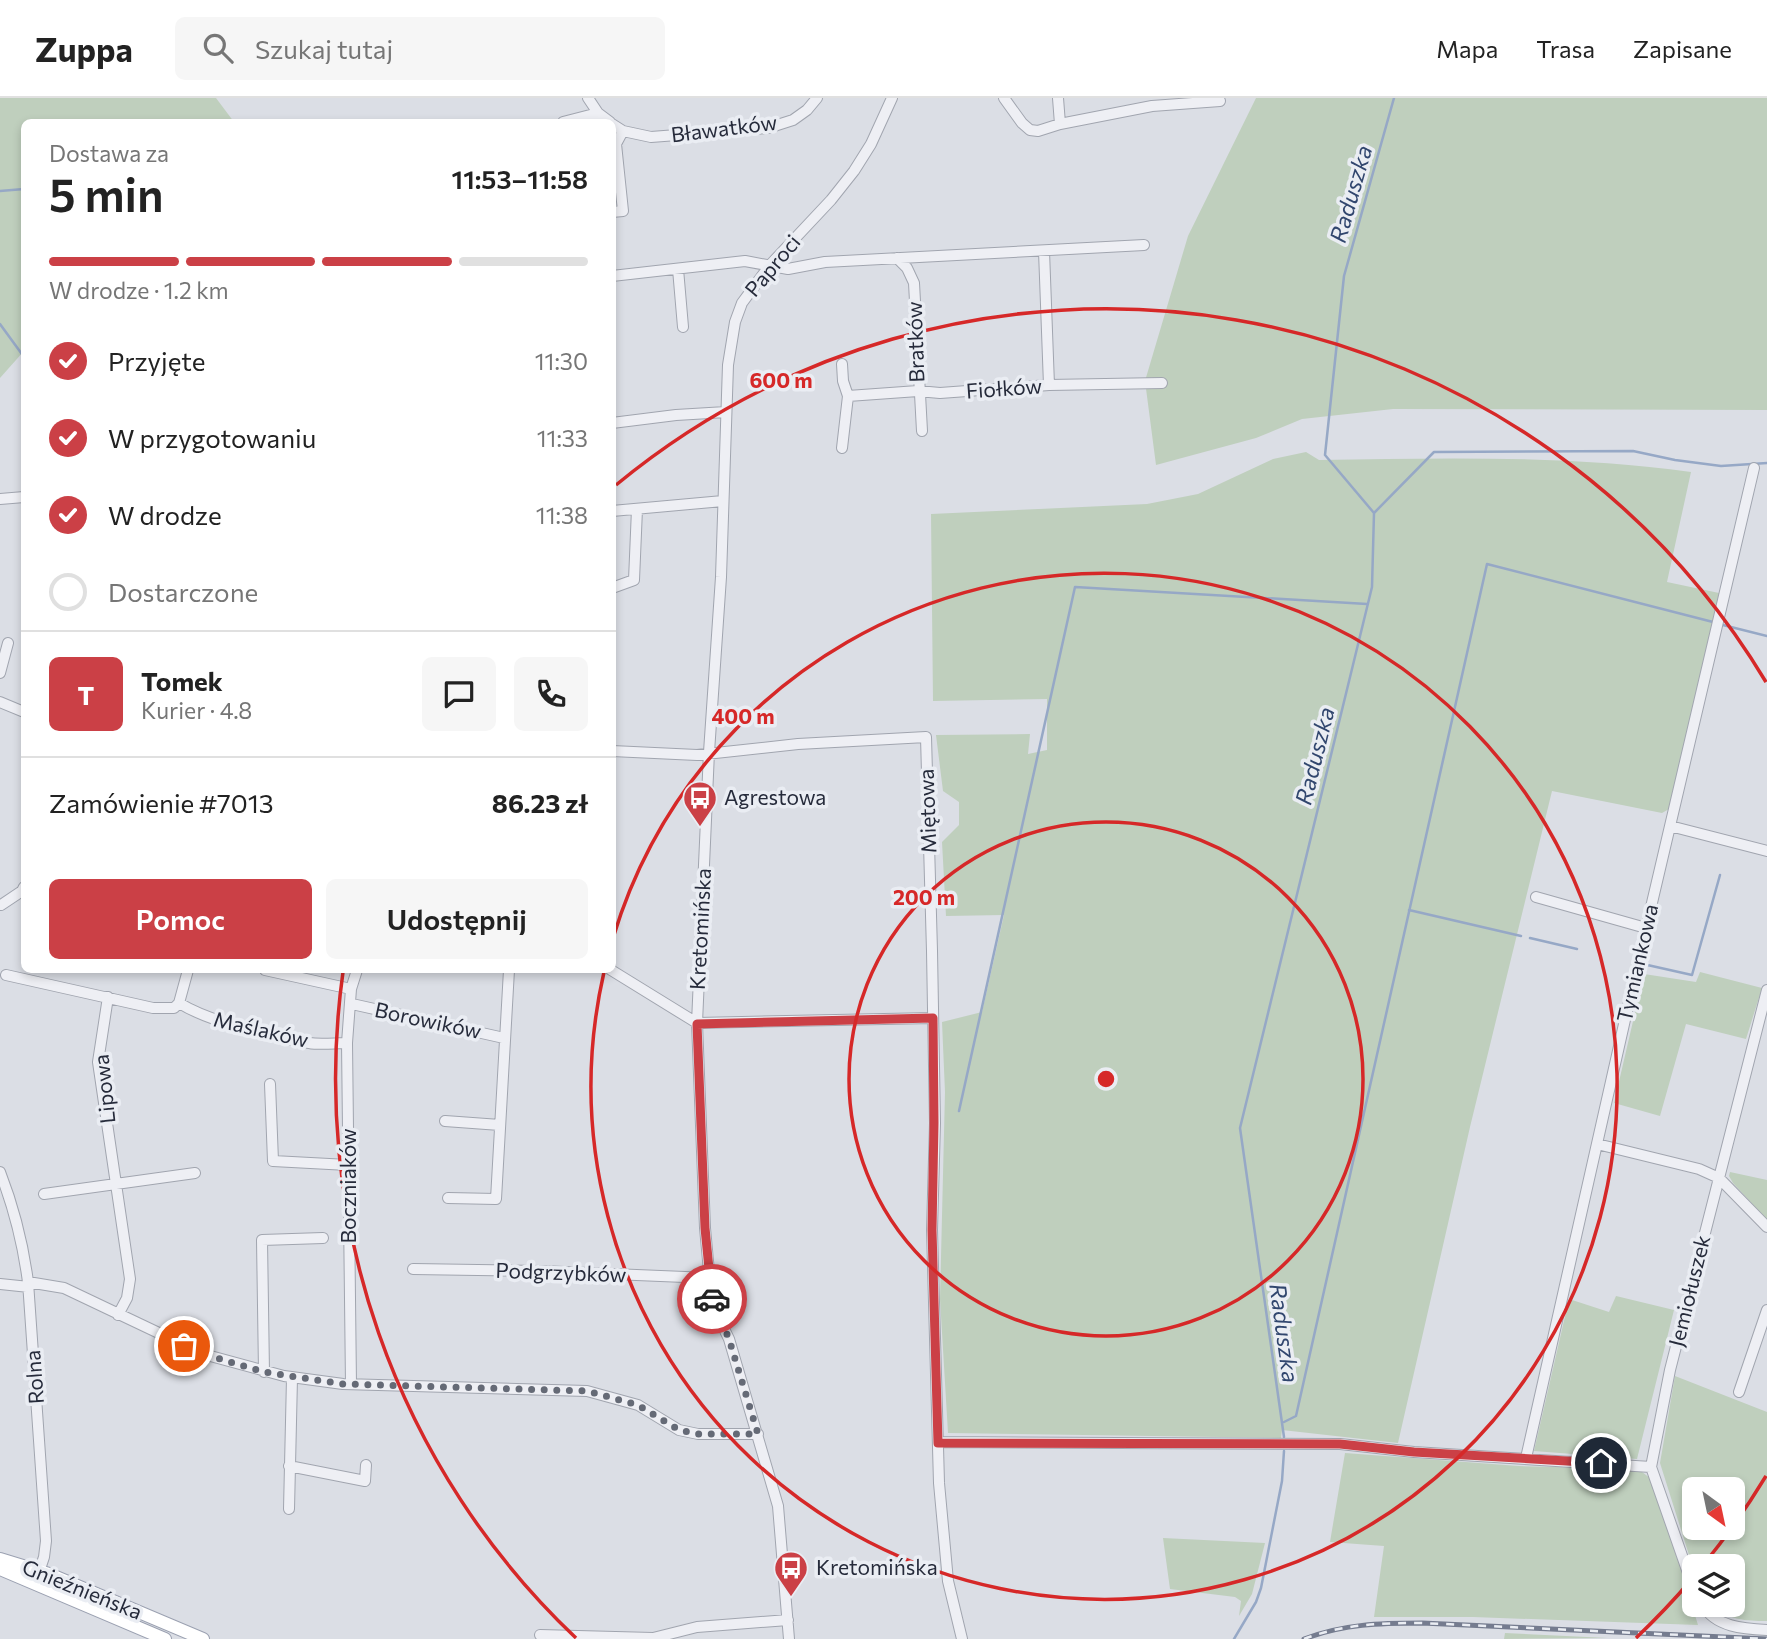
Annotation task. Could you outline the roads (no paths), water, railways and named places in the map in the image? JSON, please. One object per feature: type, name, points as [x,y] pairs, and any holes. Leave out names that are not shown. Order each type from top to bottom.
[{"type":"main road","name":"Gnieźnieńska","points":[[0,1559],[40,1570],[203,1639]]},
{"type":"main road","name":"Gnieźnieńska","points":[[0,1569],[165,1639]]},
{"type":"street","name":"Bławatków","points":[[588,98],[606,119]]},
{"type":"street","name":"Bławatków","points":[[616,126],[623,131],[651,137],[768,128],[793,120],[817,98]]},
{"type":"street","name":"Paproci","points":[[724,460],[728,365],[735,322],[742,303],[770,265],[831,200],[854,170],[876,135],[892,98]]},
{"type":"street","points":[[1004,98],[1030,130],[1038,131],[1060,124],[1152,106],[1220,101]]},
{"type":"street","points":[[1058,98],[1060,124]]},
{"type":"street","points":[[575,119],[598,113]]},
{"type":"street","points":[[616,212],[623,211],[616,144],[623,131]]},
{"type":"street","points":[[616,276],[745,261],[788,269],[825,262],[1144,245]]},
{"type":"street","points":[[1044,251],[1049,386]]},
{"type":"street","name":"Bratków","points":[[897,258],[907,268],[914,283],[922,431]]},
{"type":"street","points":[[678,269],[683,327]]},
{"type":"street","points":[[842,364],[843,381],[848,396],[842,448]]},
{"type":"street","name":"Fiołków","points":[[848,396],[918,391],[940,393],[1162,383]]},
{"type":"street","points":[[616,423],[726,412]]},
{"type":"street","name":"Kretomińska","points":[[724,460],[721,577],[709,752],[697,1024],[709,1278],[712,1304],[729,1339],[780,1515],[789,1639]]},
{"type":"street","name":"Tymiankowa","points":[[1526,1458],[1754,468]]},
{"type":"street","points":[[0,499],[21,497]]},
{"type":"street","points":[[616,511],[723,501]]},
{"type":"street","points":[[616,587],[634,580],[637,509]]},
{"type":"street","points":[[0,673],[8,643]]},
{"type":"street","points":[[1,702],[21,711]]},
{"type":"street","name":"Miętowa","points":[[709,752],[926,737],[933,1018],[932,1230],[939,1483],[948,1581],[962,1639]]},
{"type":"street","points":[[616,751],[697,755],[709,752]]},
{"type":"street","points":[[1670,826],[1767,851]]},
{"type":"street","points":[[1,905],[21,892]]},
{"type":"street","points":[[1536,897],[1646,928]]},
{"type":"street","points":[[176,1005],[187,973]]},
{"type":"street","points":[[279,973],[351,989]]},
{"type":"street","name":"Boczniaków","points":[[351,1384],[347,1043],[352,1004],[351,989],[356,973]]},
{"type":"street","points":[[448,1198],[496,1199],[509,973]]},
{"type":"street","points":[[616,973],[697,1024],[933,1018]]},
{"type":"street","name":"Maślaków","points":[[6,975],[153,1008],[176,1005],[205,1017],[311,1044],[347,1043]]},
{"type":"street","name":"Jemiołuszek","points":[[1651,1467],[1670,1370],[1767,990]]},
{"type":"street","name":"Lipowa","points":[[107,996],[98,1062],[130,1279],[127,1298],[118,1315]]},
{"type":"street","name":"Borowików","points":[[352,1004],[504,1038]]},
{"type":"street","points":[[270,1084],[273,1161],[348,1165]]},
{"type":"street","points":[[445,1121],[500,1125]]},
{"type":"street","points":[[1597,1144],[1699,1169],[1719,1178],[1767,1227]]},
{"type":"street","name":"Rolna","points":[[0,1172],[17,1224],[29,1284],[46,1541],[35,1584]]},
{"type":"street","points":[[44,1194],[195,1173]]},
{"type":"street","points":[[264,1372],[262,1240],[323,1238]]},
{"type":"street","name":"Podgrzybków","points":[[413,1269],[709,1278]]},
{"type":"street","points":[[0,1284],[64,1288],[203,1354],[292,1378],[351,1384],[587,1391],[638,1405],[679,1430],[698,1434],[758,1434]]},
{"type":"street","points":[[1739,1392],[1767,1310]]},
{"type":"street","points":[[289,1509],[292,1378]]},
{"type":"street","points":[[938,1443],[1340,1444],[1414,1452],[1651,1467],[1682,1556]]},
{"type":"street","points":[[289,1466],[365,1481],[366,1465]]},
{"type":"street","points":[[1714,1617],[1723,1623],[1741,1628],[1767,1630]]},
{"type":"street","points":[[540,1635],[653,1638],[697,1627],[788,1620]]},
{"type":"waterway","name":"Raduszka","points":[[1284,1437],[1240,1128],[1372,587],[1374,513],[1325,455],[1344,276],[1394,98]]},
{"type":"waterway","points":[[0,191],[21,189]]},
{"type":"waterway","points":[[0,324],[21,353]]},
{"type":"waterway","points":[[1374,513],[1434,452],[1633,451],[1721,466],[1767,463]]},
{"type":"waterway","points":[[1284,1422],[1296,1416],[1487,564],[1713,622]]},
{"type":"waterway","points":[[959,1111],[1075,587],[1367,604]]},
{"type":"waterway","points":[[1719,624],[1767,636]]},
{"type":"waterway","points":[[1643,964],[1692,975],[1720,875]]},
{"type":"waterway","points":[[1409,910],[1521,936]]},
{"type":"waterway","points":[[1530,938],[1577,949]]},
{"type":"waterway","name":"Raduszka","points":[[1234,1639],[1256,1602],[1261,1588],[1282,1481],[1284,1451]]},
{"type":"railway","points":[[1304,1639],[1348,1627],[1422,1623],[1767,1639]]},
{"type":"place","name":"Agrestowa","points":[[700,828]]},
{"type":"place","name":"Kretomińska","points":[[791,1598]]}]
